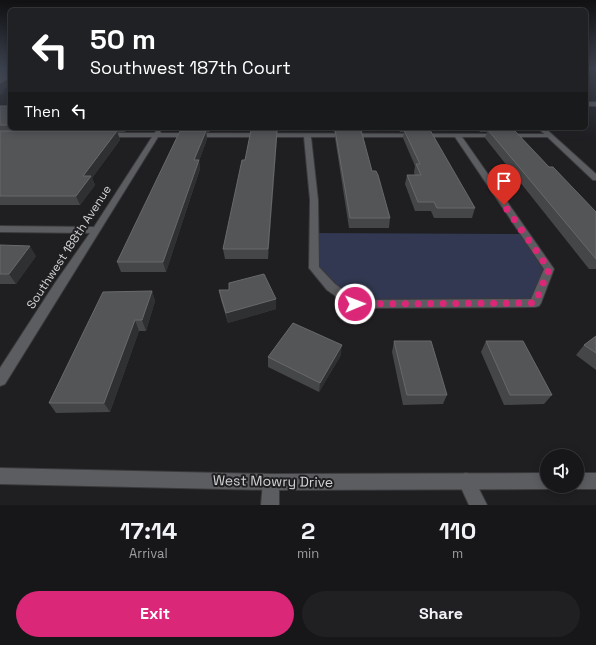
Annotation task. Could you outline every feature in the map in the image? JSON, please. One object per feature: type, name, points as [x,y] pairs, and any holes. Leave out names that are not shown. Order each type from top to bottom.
[{"type":"street","points":[[543,130],[596,178]]},
{"type":"street","points":[[94,135],[158,132],[307,135],[549,135]]},
{"type":"street","name":"Southwest 188th Avenue","points":[[0,380],[59,286],[97,230],[158,132]]},
{"type":"street","points":[[307,135],[314,200],[314,268],[331,287],[355,304],[535,303],[549,269],[456,135]]},
{"type":"street","points":[[0,229],[97,230]]},
{"type":"street","name":"West Mowry Drive","points":[[0,476],[271,482],[540,481]]},
{"type":"street","points":[[466,481],[478,505]]},
{"type":"street","points":[[584,481],[596,481]]},
{"type":"street","points":[[270,505],[271,482]]},
{"type":"shaded area","points":[[317,233],[521,234],[543,269],[532,301],[356,302],[334,286],[317,267]]},
{"type":"building","points":[[0,106],[8,106],[8,125],[0,125]]},
{"type":"building","points":[[251,130],[277,130],[268,249],[223,249],[242,160],[245,160]]},
{"type":"building","points":[[335,130],[361,130],[372,171],[376,171],[378,175],[390,218],[350,218]]},
{"type":"building","points":[[404,130],[430,130],[475,208],[437,208],[434,202],[418,202],[407,175],[421,175],[416,164],[420,164]]},
{"type":"building","points":[[488,130],[514,130],[549,167],[553,167],[596,212],[596,259]]},
{"type":"building","points":[[0,131],[117,131],[83,176],[91,176],[76,196],[0,196]]},
{"type":"building","points":[[180,131],[206,131],[194,160],[199,160],[163,262],[117,262]]},
{"type":"building","points":[[0,245],[30,246],[9,274],[0,274]]},
{"type":"building","points":[[264,274],[276,299],[226,313],[219,290],[229,290],[229,283]]},
{"type":"building","points":[[152,291],[142,320],[135,320],[104,403],[49,403],[103,292]]},
{"type":"building","points":[[293,323],[342,345],[320,383],[268,357]]},
{"type":"building","points":[[596,336],[596,353],[584,345]]},
{"type":"building","points":[[394,341],[431,341],[447,395],[407,395]]},
{"type":"building","points":[[486,341],[523,341],[552,395],[510,395]]},
{"type":"route","points":[[355,304],[535,303],[549,269],[504,205]]}]
